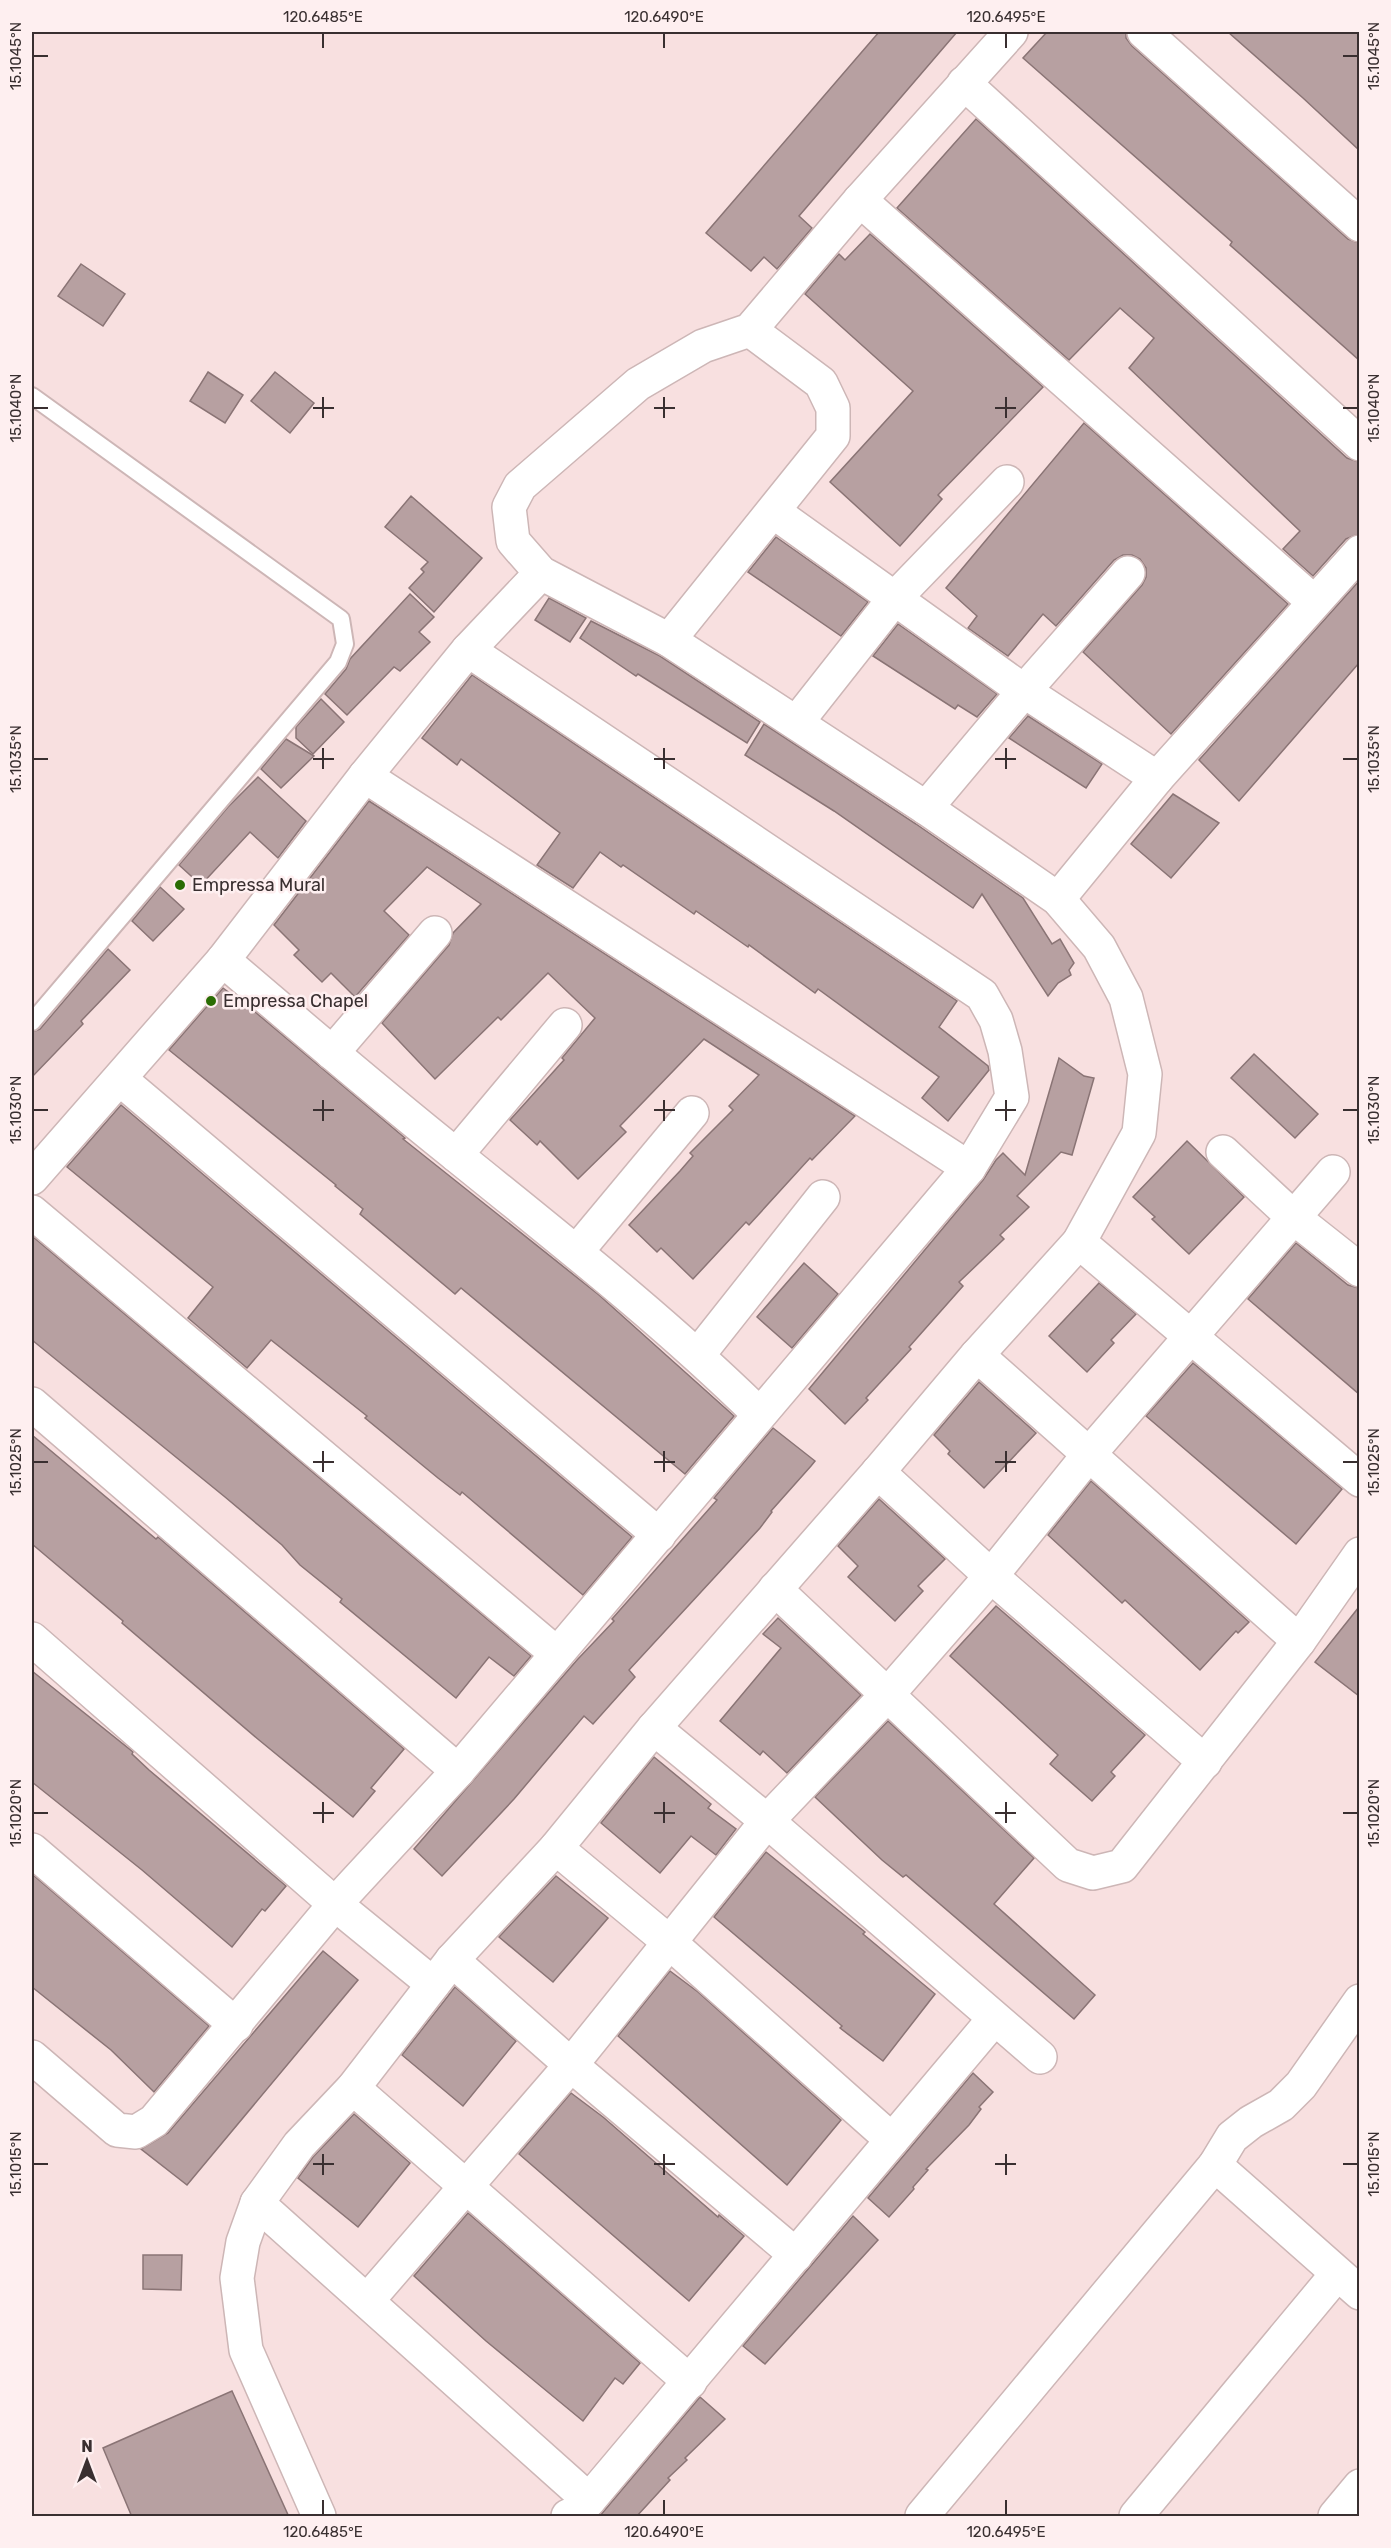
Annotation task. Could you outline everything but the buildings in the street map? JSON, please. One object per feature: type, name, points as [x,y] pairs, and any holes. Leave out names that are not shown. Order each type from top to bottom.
[{"type":"street","points":[[319,2517],[246,2350],[237,2278],[243,2242],[257,2204],[299,2145],[353,2088],[442,1972],[556,1848],[654,1728],[977,1355],[1079,1242],[1139,1133],[1145,1074],[1126,998],[1099,946],[1058,899],[797,722],[669,640],[542,573],[513,541],[509,507],[520,486],[638,384],[703,346],[750,330],[860,200],[1011,32]]},
{"type":"street","points":[[1144,32],[1359,225]]},
{"type":"street","points":[[964,83],[1359,444]]},
{"type":"street","points":[[860,200],[1314,602]]},
{"type":"street","points":[[669,640],[833,436],[833,408],[821,383],[750,330]]},
{"type":"street","points":[[797,722],[894,599],[1007,482]]},
{"type":"street","points":[[774,512],[1024,692],[1157,778]]},
{"type":"street","points":[[1058,899],[1157,778],[1359,552]]},
{"type":"street","points":[[32,1178],[223,960],[365,776],[468,650],[542,573]]},
{"type":"street","points":[[926,808],[1128,573]]},
{"type":"street","points":[[32,2057],[117,2130],[136,2132],[154,2121],[335,1904],[458,1771],[969,1168],[1012,1097],[1005,1051],[996,1020],[982,995],[468,650]]},
{"type":"street","points":[[365,776],[969,1168]]},
{"type":"street","points":[[332,1053],[435,933]]},
{"type":"street","points":[[223,960],[456,1155],[577,1251],[698,1355],[759,1414]]},
{"type":"street","points":[[456,1155],[565,1025]]},
{"type":"street","points":[[120,1079],[659,1535]]},
{"type":"street","points":[[577,1251],[692,1113]]},
{"type":"street","points":[[1223,1152],[1293,1217],[1359,1270]]},
{"type":"street","points":[[367,2301],[571,2065],[668,1941],[767,1821],[888,1694],[991,1576],[1090,1453],[1333,1172]]},
{"type":"street","points":[[698,1355],[823,1197]]},
{"type":"street","points":[[32,1212],[556,1653]]},
{"type":"street","points":[[1079,1242],[1359,1480]]},
{"type":"street","points":[[977,1355],[1299,1641]]},
{"type":"street","points":[[32,1404],[458,1771]]},
{"type":"street","points":[[878,1472],[991,1576],[1205,1762]]},
{"type":"street","points":[[775,1589],[1068,1865],[1093,1873],[1122,1866],[1299,1641],[1359,1554]]},
{"type":"street","points":[[32,1639],[335,1904],[442,1972],[571,2065],[796,2256]]},
{"type":"street","points":[[654,1728],[767,1821],[1040,2057]]},
{"type":"street","points":[[556,1848],[668,1941],[892,2140]]},
{"type":"street","points":[[32,1850],[236,2025]]},
{"type":"street","points":[[922,2517],[1215,2165],[1232,2137],[1251,2122],[1281,2105],[1301,2085],[1359,2001]]},
{"type":"street","points":[[257,2204],[367,2301],[577,2511],[690,2382],[994,2019]]},
{"type":"street","points":[[353,2088],[690,2382]]},
{"type":"street","points":[[1136,2517],[1348,2283],[1215,2165]]},
{"type":"street","points":[[1335,2517],[1359,2486]]},
{"type":"lane","points":[[32,396],[341,619],[345,644],[338,662],[32,1022]]},
{"type":"place","name":"Empressa Mural","points":[[180,885]]},
{"type":"place","name":"Empressa Chapel","points":[[211,1001]]}]
